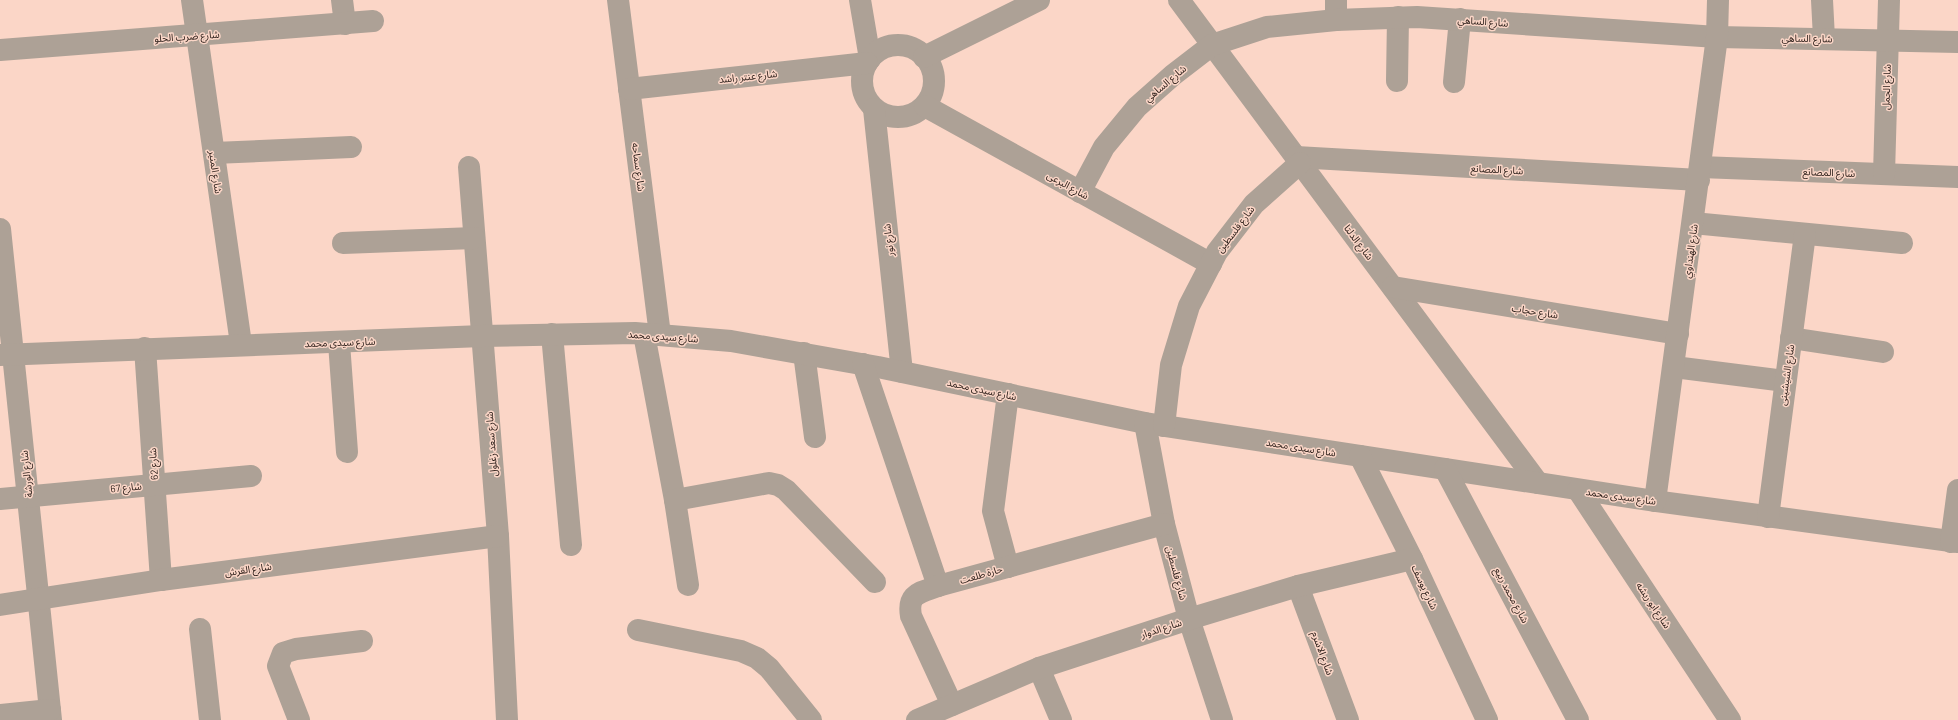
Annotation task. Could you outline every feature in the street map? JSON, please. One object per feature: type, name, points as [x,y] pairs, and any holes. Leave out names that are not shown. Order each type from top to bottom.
[{"type":"street","name":"شارع المنير","points":[[192,0],[241,344]]},
{"type":"street","points":[[342,0],[345,24]]},
{"type":"street","name":"شارع سماحه","points":[[618,0],[629,89],[652,334],[688,585]]},
{"type":"street","points":[[860,0],[869,61]]},
{"type":"street","points":[[924,57],[1039,0]]},
{"type":"street","name":"شارع الدلتا","points":[[1179,0],[1538,483]]},
{"type":"street","name":"شارع الهنداوي","points":[[1655,501],[1700,174],[1717,37],[1718,0]]},
{"type":"street","points":[[1822,0],[1824,38]]},
{"type":"street","name":"شارع الجمل","points":[[1884,174],[1889,0]]},
{"type":"street","name":"شارع الساهي","points":[[1080,192],[1104,147],[1137,107],[1173,75],[1212,45],[1267,27],[1336,10],[1398,17],[1717,37],[1824,38],[1958,42]]},
{"type":"street","points":[[1397,81],[1398,17]]},
{"type":"street","points":[[1454,82],[1460,20]]},
{"type":"street","name":"شارع ضرب الحلو","points":[[0,50],[373,22]]},
{"type":"street","points":[[890,46],[903,46],[914,50],[924,57],[930,66],[934,87],[925,106],[913,114],[900,117],[886,116],[874,109],[867,99],[862,87],[863,75],[869,61],[879,51],[890,46]]},
{"type":"street","name":"شارع عنتر راشد","points":[[629,89],[869,61]]},
{"type":"street","name":"شارع البرعى","points":[[925,106],[1211,264]]},
{"type":"street","name":"شارع نور","points":[[874,109],[902,372]]},
{"type":"street","points":[[214,153],[351,147]]},
{"type":"street","name":"شارع المصانع","points":[[1298,160],[1700,174],[1884,174],[1958,177]]},
{"type":"street","name":"شارع فلسطين","points":[[1222,720],[1190,619],[1164,524],[1155,425],[1189,306],[1217,252],[1254,204],[1298,160]]},
{"type":"street","name":"شارع سعد زغلول","points":[[469,168],[498,536],[507,720]]},
{"type":"street","points":[[1693,223],[1902,243]]},
{"type":"street","name":"شارع الورشة","points":[[0,229],[7,354],[28,497],[50,715]]},
{"type":"street","name":"شارع الشيشينى","points":[[1768,517],[1805,234]]},
{"type":"street","points":[[343,243],[474,238]]},
{"type":"street","name":"شارع حجاب","points":[[1393,287],[1678,334]]},
{"type":"street","points":[[552,334],[571,545]]},
{"type":"street","name":"شارع سيدى محمد","points":[[7,354],[241,344],[339,343],[552,334],[652,334],[730,341],[863,364],[1155,425],[1578,490],[1955,542]]},
{"type":"street","points":[[1791,338],[1883,352]]},
{"type":"street","points":[[339,343],[347,452]]},
{"type":"street","name":"شارع 62","points":[[145,348],[161,580]]},
{"type":"street","points":[[804,353],[815,437]]},
{"type":"street","points":[[863,364],[938,586]]},
{"type":"street","points":[[1674,367],[1785,381]]},
{"type":"street","points":[[1008,394],[993,511],[1008,567]]},
{"type":"street","name":"شارع يوسف","points":[[1360,456],[1412,559],[1487,720]]},
{"type":"street","name":"شارع محمد ربيع","points":[[1445,469],[1578,720]]},
{"type":"street","name":"شارع 67","points":[[0,499],[251,476]]},
{"type":"street","points":[[675,500],[769,483],[778,485],[786,490],[875,582]]},
{"type":"street","name":"شارع ابو ريشه","points":[[1578,490],[1730,720]]},
{"type":"street","points":[[1955,542],[1958,490]]},
{"type":"street","name":"حارة طلعت","points":[[952,705],[911,616],[909,606],[911,599],[938,586],[1164,524]]},
{"type":"street","name":"شارع القرش","points":[[0,605],[161,580],[498,536]]},
{"type":"street","name":"شارع الدوار","points":[[917,720],[1039,668],[1298,586],[1412,559]]},
{"type":"street","name":"شارع الاشرم","points":[[1298,586],[1348,720]]},
{"type":"street","points":[[200,629],[210,720]]},
{"type":"street","points":[[638,630],[741,651],[757,658],[769,668],[811,720]]},
{"type":"street","points":[[299,720],[278,666],[283,654],[296,649],[362,641]]},
{"type":"street","points":[[1039,668],[1061,720]]},
{"type":"street","points":[[0,715],[50,715]]}]
